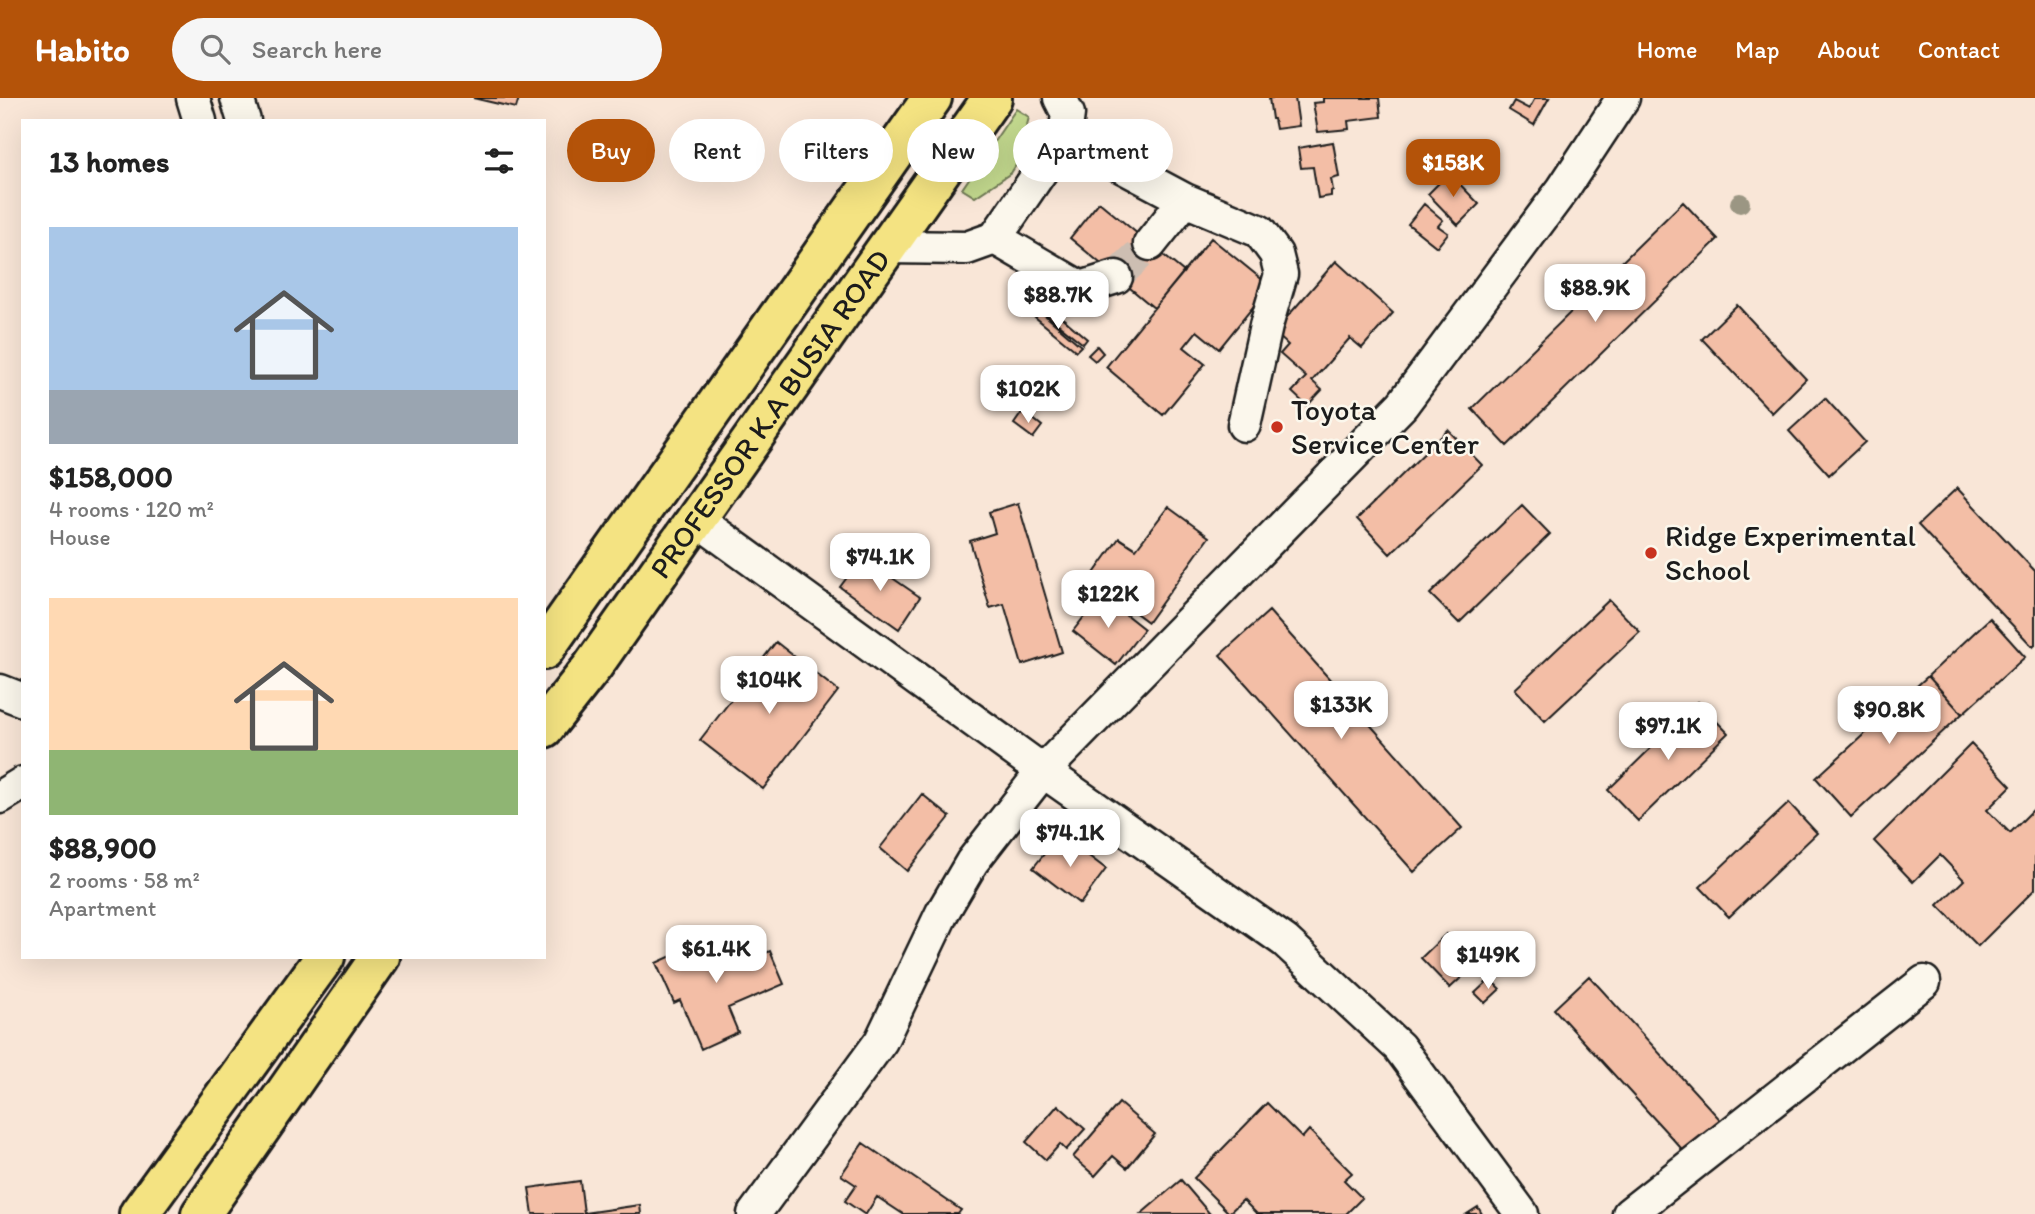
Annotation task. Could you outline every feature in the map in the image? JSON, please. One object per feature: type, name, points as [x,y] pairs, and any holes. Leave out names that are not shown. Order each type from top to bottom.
[{"type":"main road","name":"PROFESSOR K.A BUSIA ROAD","points":[[893,153],[932,98]]},
{"type":"main road","name":"PROFESSOR K.A BUSIA ROAD","points":[[546,725],[593,666],[992,98]]},
{"type":"main road","points":[[893,158],[930,186]]},
{"type":"main road","name":"PROFESSOR K.A BUSIA ROAD","points":[[546,647],[873,182]]},
{"type":"main road","points":[[139,1214],[324,959]]},
{"type":"main road","points":[[201,1214],[379,959]]},
{"type":"street","points":[[193,98],[199,119]]},
{"type":"street","points":[[237,98],[243,119]]},
{"type":"street","points":[[754,1214],[881,1041],[942,913],[972,862],[1043,771],[1402,405],[1563,189],[1623,98]]},
{"type":"street","points":[[887,247],[967,248],[995,238],[1068,111],[1185,200],[1259,231],[1276,254],[1281,274],[1266,326],[1244,425]]},
{"type":"street","points":[[1150,244],[1185,200]]},
{"type":"street","points":[[995,238],[1081,288],[1116,276]]},
{"type":"street","points":[[696,519],[1043,771],[1285,941],[1399,1047],[1522,1214]]},
{"type":"street","points":[[0,691],[21,699]]},
{"type":"street","points":[[0,797],[21,784]]},
{"type":"street","points":[[1629,1214],[1924,982]]},
{"type":"green space","points":[[1016,109],[1029,117],[1013,119],[1013,170],[999,181],[999,134]]},
{"type":"green space","points":[[967,182],[998,182],[975,197],[962,189]]},
{"type":"building","points":[[473,98],[519,98],[516,108]]},
{"type":"building","points":[[1269,98],[1295,98],[1299,126],[1276,129]]},
{"type":"building","points":[[1323,98],[1379,98],[1381,117],[1348,121],[1349,129],[1318,132],[1313,103],[1323,102]]},
{"type":"building","points":[[1535,98],[1549,98],[1534,125],[1509,110],[1514,101],[1529,109]]},
{"type":"building","points":[[1333,142],[1339,177],[1331,179],[1331,196],[1318,198],[1313,167],[1301,168],[1298,148]]},
{"type":"building","points":[[1449,173],[1479,204],[1458,225],[1428,194]]},
{"type":"building","points":[[1099,202],[1184,272],[1154,308],[1070,238]]},
{"type":"building","points":[[1683,202],[1718,239],[1507,446],[1472,409]]},
{"type":"building","points":[[1424,204],[1443,220],[1438,226],[1448,233],[1437,247],[1408,224]]},
{"type":"building","points":[[1211,238],[1270,286],[1219,349],[1197,331],[1184,347],[1205,364],[1163,415],[1106,367]]},
{"type":"building","points":[[1336,261],[1393,313],[1362,348],[1350,338],[1312,381],[1322,390],[1307,406],[1292,392],[1306,377],[1280,354],[1288,345],[1274,332]]},
{"type":"building","points":[[1046,304],[1087,339],[1083,344],[1041,310]]},
{"type":"building","points":[[1737,305],[1806,379],[1772,413],[1702,339]]},
{"type":"building","points":[[1040,311],[1081,346],[1076,351],[1035,317]]},
{"type":"building","points":[[1097,346],[1103,353],[1095,361],[1088,355]]},
{"type":"building","points":[[1825,398],[1865,442],[1829,475],[1789,431]]},
{"type":"building","points":[[1023,411],[1042,426],[1033,438],[1014,424]]},
{"type":"building","points":[[1448,430],[1482,465],[1390,554],[1357,519]]},
{"type":"building","points":[[1957,488],[2035,571],[2033,647],[1918,525]]},
{"type":"building","points":[[1018,503],[1062,652],[1022,665],[1004,604],[990,608],[970,541],[995,533],[989,512]]},
{"type":"building","points":[[1522,505],[1550,534],[1459,623],[1430,594]]},
{"type":"building","points":[[1168,507],[1209,537],[1148,622],[1090,579],[1119,538],[1136,549]]},
{"type":"building","points":[[862,557],[920,597],[899,629],[840,587]]},
{"type":"building","points":[[1101,595],[1144,629],[1116,665],[1073,631]]},
{"type":"building","points":[[1609,600],[1640,632],[1545,721],[1515,689]]},
{"type":"building","points":[[1269,611],[1462,828],[1414,872],[1220,655]]},
{"type":"building","points":[[1990,618],[2025,657],[1962,714],[1928,676]]},
{"type":"building","points":[[776,642],[838,691],[763,789],[700,740]]},
{"type":"building","points":[[1928,676],[1962,714],[1851,817],[1816,778]]},
{"type":"building","points":[[1698,702],[1728,733],[1638,821],[1608,790]]},
{"type":"building","points":[[1971,744],[2011,786],[1987,810],[2010,833],[2035,810],[2035,889],[1978,946],[1938,905],[1964,880],[1940,855],[1913,882],[1874,841]]},
{"type":"building","points":[[922,794],[950,817],[907,871],[880,848]]},
{"type":"building","points":[[1789,803],[1817,833],[1729,917],[1700,887]]},
{"type":"building","points":[[1060,834],[1106,869],[1080,904],[1033,868]]},
{"type":"building","points":[[725,932],[739,965],[770,951],[784,984],[728,1008],[738,1032],[701,1049],[680,1000],[674,1003],[656,963]]},
{"type":"building","points":[[1446,934],[1475,965],[1450,988],[1421,958]]},
{"type":"building","points":[[1589,976],[1726,1126],[1691,1159],[1554,1009]]},
{"type":"building","points":[[1490,979],[1500,989],[1485,1003],[1475,993]]},
{"type":"building","points":[[1119,1103],[1155,1134],[1127,1168],[1113,1156],[1095,1176],[1073,1157]]},
{"type":"building","points":[[1267,1103],[1302,1138],[1309,1130],[1352,1173],[1344,1180],[1362,1198],[1346,1214],[1257,1214],[1243,1200],[1229,1213],[1194,1178]]},
{"type":"building","points":[[1058,1105],[1085,1129],[1066,1150],[1060,1144],[1046,1160],[1026,1142]]},
{"type":"building","points":[[863,1143],[961,1210],[958,1214],[903,1214],[877,1197],[864,1214],[845,1201],[856,1185],[841,1175]]},
{"type":"building","points":[[1181,1180],[1210,1214],[1141,1214]]},
{"type":"building","points":[[580,1181],[584,1213],[640,1205],[641,1214],[533,1214],[529,1188]]},
{"type":"building","points":[[1478,1207],[1482,1214],[1467,1214]]},
{"type":"tunnel","points":[[1116,277],[1150,244]]},
{"type":"place","name":"Toyota Service Center","points":[[1277,427]]},
{"type":"place","name":"Ridge Experimental School","points":[[1651,553]]}]
